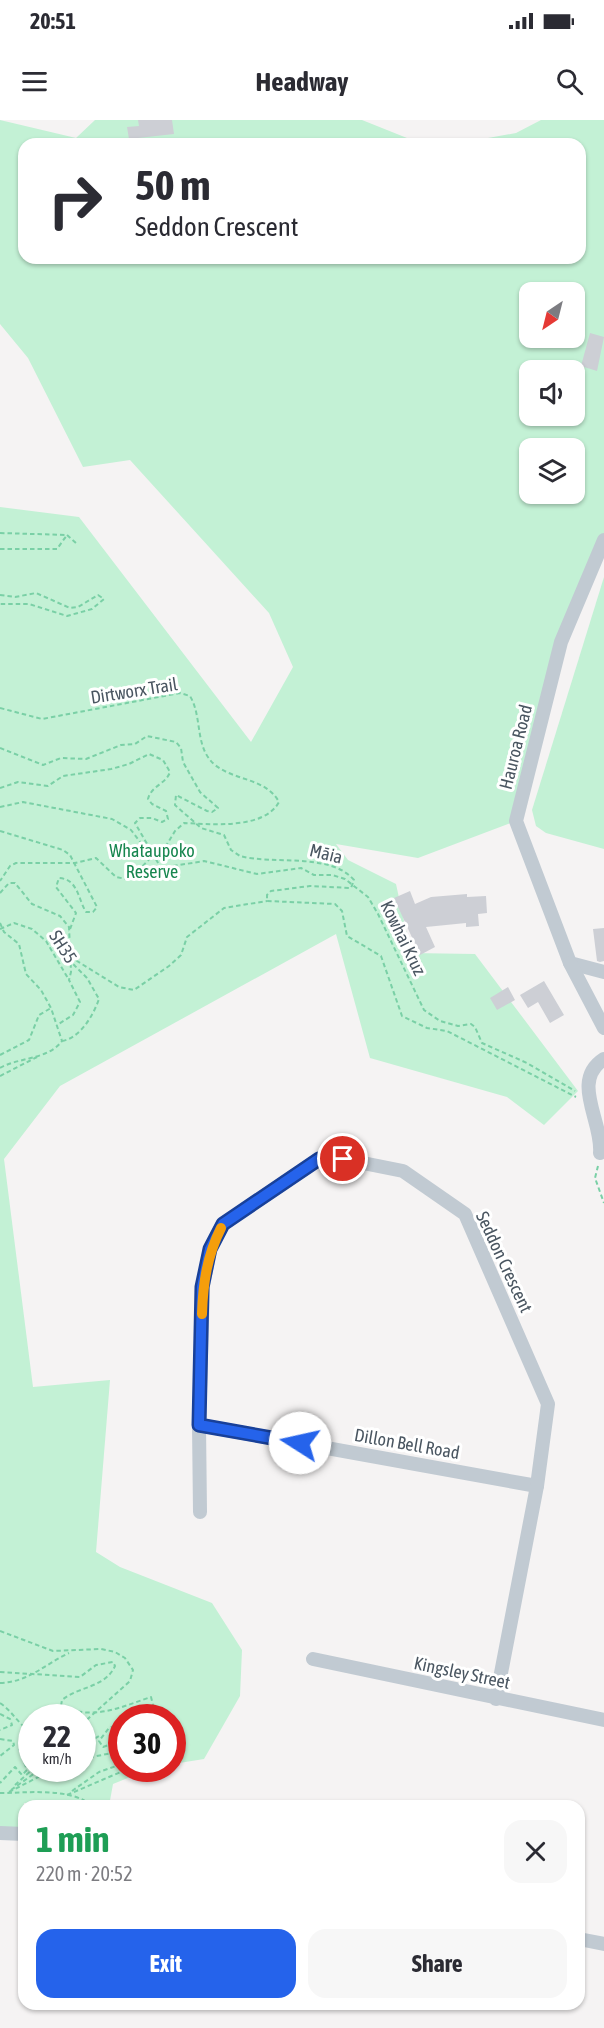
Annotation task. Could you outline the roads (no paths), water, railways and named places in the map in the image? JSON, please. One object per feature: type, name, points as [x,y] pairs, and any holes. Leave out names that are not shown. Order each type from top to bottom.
[{"type":"street","name":"Hauroa Road","points":[[604,540],[561,642],[516,821],[570,963],[604,1028]]},
{"type":"street","points":[[570,963],[604,972]]},
{"type":"street","points":[[600,1153],[601,1137],[591,1103],[589,1074],[593,1066],[604,1059]]},
{"type":"street","name":"Seddon Crescent","points":[[200,1512],[202,1287],[210,1249],[223,1224],[319,1159],[343,1159],[403,1171],[465,1214],[549,1404],[537,1486],[496,1699]]},
{"type":"street","name":"Dillon Bell Road","points":[[199,1425],[537,1486]]},
{"type":"street","name":"Kingsley Street","points":[[313,1659],[604,1720]]},
{"type":"street","points":[[0,1833],[18,1834]]},
{"type":"street","points":[[585,1940],[604,1944]]},
{"type":"park label","name":"Whataupoko Reserve","points":[[152,861]]}]
